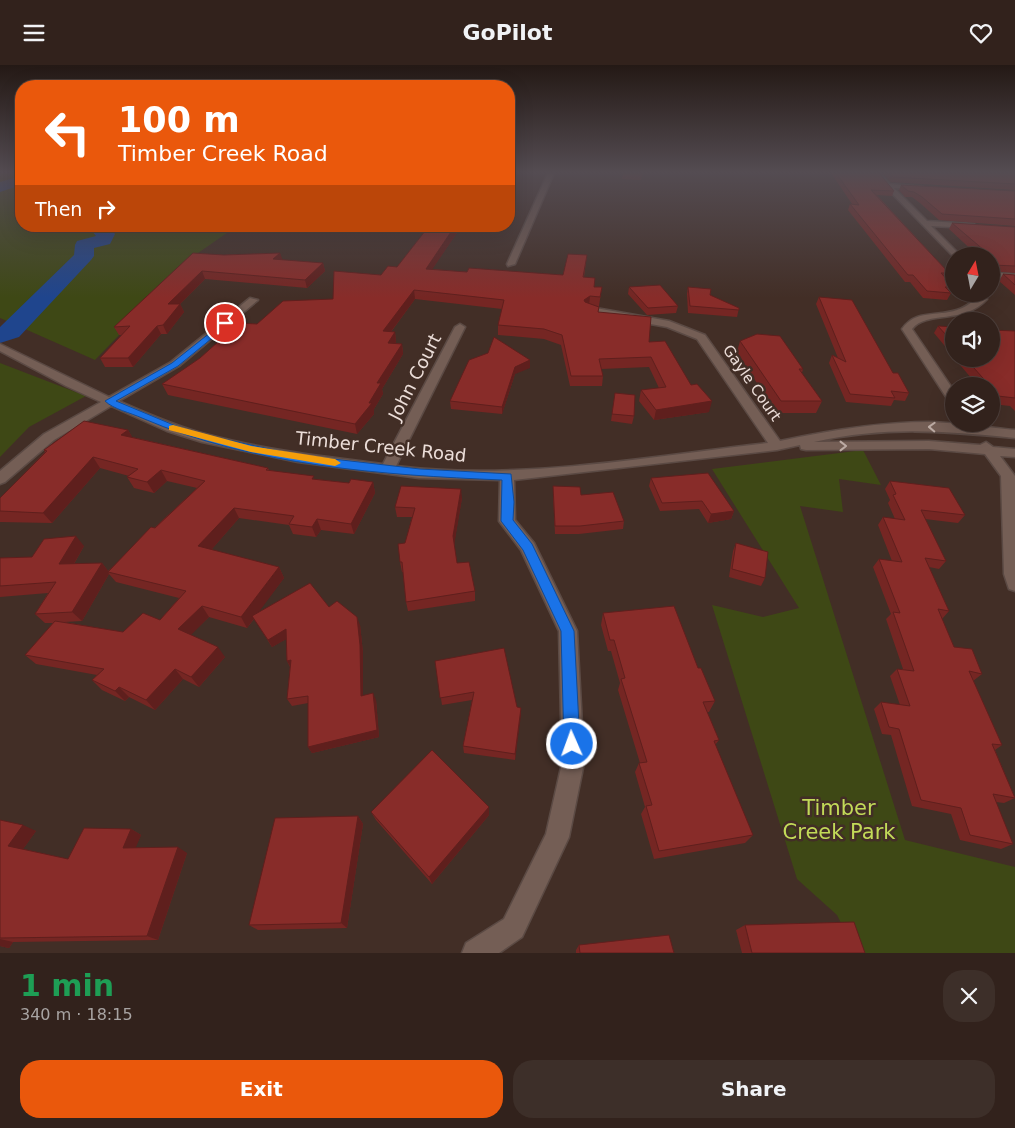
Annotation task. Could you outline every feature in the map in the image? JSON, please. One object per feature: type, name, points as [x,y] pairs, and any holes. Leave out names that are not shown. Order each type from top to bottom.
[{"type":"street","points":[[511,264],[533,214]]},
{"type":"street","points":[[915,214],[948,247]]},
{"type":"street","points":[[923,223],[981,227]]},
{"type":"street","points":[[1000,276],[1015,277]]},
{"type":"street","points":[[0,479],[48,437],[175,365],[253,300]]},
{"type":"street","points":[[945,387],[908,334],[907,329],[911,322],[918,318],[954,314],[977,303]]},
{"type":"street","name":"Gayle Court","points":[[590,310],[669,325],[702,337],[777,446]]},
{"type":"street","name":"John Court","points":[[387,469],[460,327]]},
{"type":"street","name":"Timber Creek Road","points":[[2,348],[70,384],[172,428],[207,439],[298,458],[464,476],[507,477],[777,446],[836,433],[887,427],[945,426]]},
{"type":"street","points":[[976,432],[1008,476],[1012,574],[1015,584]]},
{"type":"street","name":"Timber Creek Road","points":[[1000,432],[1015,434]]},
{"type":"street","name":"Timber Creek Road","points":[[777,446],[929,445],[1015,453]]},
{"type":"street","points":[[476,953],[513,928],[558,837],[573,763],[568,631],[528,547],[507,521],[509,502],[507,477]]},
{"type":"green space","points":[[0,214],[15,214],[15,232],[228,232],[198,253],[95,360],[0,318]]},
{"type":"green space","points":[[0,363],[86,396],[29,427],[0,457]]},
{"type":"green space","name":"Timber Creek Park","points":[[863,450],[881,485],[839,479],[843,512],[800,506],[905,840],[1015,867],[1015,953],[856,953],[837,915],[797,879],[712,605],[763,617],[799,608],[712,469]]},
{"type":"building","points":[[859,214],[894,214],[945,269],[945,273],[941,273],[945,277],[945,292],[927,291],[913,275],[908,275]]},
{"type":"building","points":[[948,214],[1015,214],[1015,219]]},
{"type":"building","points":[[952,223],[1015,227],[1015,266],[1000,265],[1000,247],[980,247]]},
{"type":"building","points":[[424,232],[451,232],[426,269],[467,272],[469,268],[563,275],[568,254],[587,255],[583,277],[595,278],[594,287],[602,287],[600,297],[590,296],[584,300],[585,302],[599,307],[598,312],[651,317],[649,342],[665,341],[691,385],[697,384],[712,401],[656,410],[641,390],[666,387],[651,357],[599,359],[603,376],[571,376],[562,335],[544,329],[498,325],[504,300],[414,290],[383,331],[395,332],[388,343],[402,344],[377,383],[381,383],[369,403],[372,403],[355,424],[162,384],[200,358],[239,323],[257,324],[283,301],[333,299],[334,271],[381,275],[388,266],[397,267]]},
{"type":"building","points":[[193,253],[224,255],[280,253],[273,259],[323,263],[305,280],[202,271],[168,304],[180,304],[163,325],[157,326],[128,358],[100,358],[130,326],[114,327]]},
{"type":"building","points":[[1003,274],[1015,275],[1015,285]]},
{"type":"building","points":[[660,285],[678,306],[648,308],[629,287]]},
{"type":"building","points":[[688,287],[711,289],[710,295],[739,308],[739,310],[690,306]]},
{"type":"building","points":[[819,297],[852,300],[893,373],[898,373],[909,393],[891,391],[895,398],[850,394],[832,355],[846,362]]},
{"type":"building","points":[[938,326],[945,326],[945,334]]},
{"type":"building","points":[[1000,330],[1015,331],[1015,398],[1000,396],[1000,377],[982,377],[973,367],[1000,367]]},
{"type":"building","points":[[757,334],[780,336],[803,369],[799,369],[822,401],[781,401],[740,341]]},
{"type":"building","points":[[494,337],[530,360],[515,367],[502,407],[450,401],[469,360],[488,353]]},
{"type":"building","points":[[615,393],[635,395],[634,416],[612,414]]},
{"type":"building","points":[[84,421],[128,430],[121,435],[268,468],[266,470],[314,476],[312,479],[349,483],[351,479],[373,482],[351,524],[317,519],[312,527],[289,524],[294,516],[234,508],[198,546],[279,567],[241,617],[202,606],[178,629],[218,647],[191,677],[175,669],[146,700],[119,687],[115,691],[92,680],[104,669],[25,655],[55,621],[123,632],[143,613],[160,620],[186,591],[108,572],[151,527],[155,528],[205,481],[161,470],[147,482],[127,477],[138,469],[93,457],[43,513],[0,511],[0,498],[47,451],[44,450]]},
{"type":"building","points":[[708,473],[734,511],[711,514],[702,501],[662,503],[651,478]]},
{"type":"building","points":[[890,481],[949,488],[965,515],[921,510],[946,561],[925,558],[949,611],[938,609],[954,647],[972,649],[982,674],[969,671],[1002,745],[992,744],[1015,798],[993,794],[1013,844],[970,835],[961,808],[921,800],[899,729],[889,727],[881,702],[910,706],[897,669],[914,671],[893,612],[900,613],[879,559],[902,562],[883,517],[905,520],[893,495],[896,494]]},
{"type":"building","points":[[401,486],[461,489],[453,536],[457,563],[469,562],[475,591],[406,602],[402,562],[400,562],[398,544],[405,543],[415,508],[395,507]]},
{"type":"building","points":[[553,486],[580,487],[581,495],[613,492],[624,521],[580,526],[555,526]]},
{"type":"building","points":[[76,536],[59,564],[102,563],[72,612],[35,614],[56,582],[0,586],[0,558],[32,557],[44,539]]},
{"type":"building","points":[[736,543],[768,552],[765,578],[732,569]]},
{"type":"building","points":[[310,583],[329,607],[337,601],[357,617],[360,645],[361,696],[373,693],[377,730],[308,747],[308,696],[287,699],[291,660],[287,661],[286,629],[268,640],[252,616]]},
{"type":"building","points":[[674,606],[698,668],[701,668],[715,701],[703,702],[719,740],[714,741],[753,835],[659,851],[646,806],[652,805],[639,763],[647,762],[621,679],[625,678],[614,640],[610,640],[603,613]]},
{"type":"building","points":[[504,648],[517,707],[521,708],[515,754],[463,746],[474,692],[440,698],[435,661]]},
{"type":"building","points":[[432,750],[489,807],[429,877],[371,812]]},
{"type":"building","points":[[358,816],[341,923],[249,925],[275,818]]},
{"type":"building","points":[[0,820],[23,825],[8,846],[68,859],[84,828],[131,829],[123,848],[178,847],[147,936],[0,938]]},
{"type":"building","points":[[854,922],[865,953],[752,953],[745,925]]},
{"type":"building","points":[[669,935],[674,953],[580,953],[579,945]]},
{"type":"waterway","points":[[0,336],[10,332],[84,256],[84,245],[103,240],[106,234],[104,232]]},
{"type":"slow traffic","points":[[173,428],[207,439],[251,449],[335,463]]},
{"type":"route","points":[[225,323],[175,365],[109,401],[172,428],[207,439],[298,458],[420,473],[507,477],[509,502],[507,521],[528,547],[568,631],[572,744]]}]
